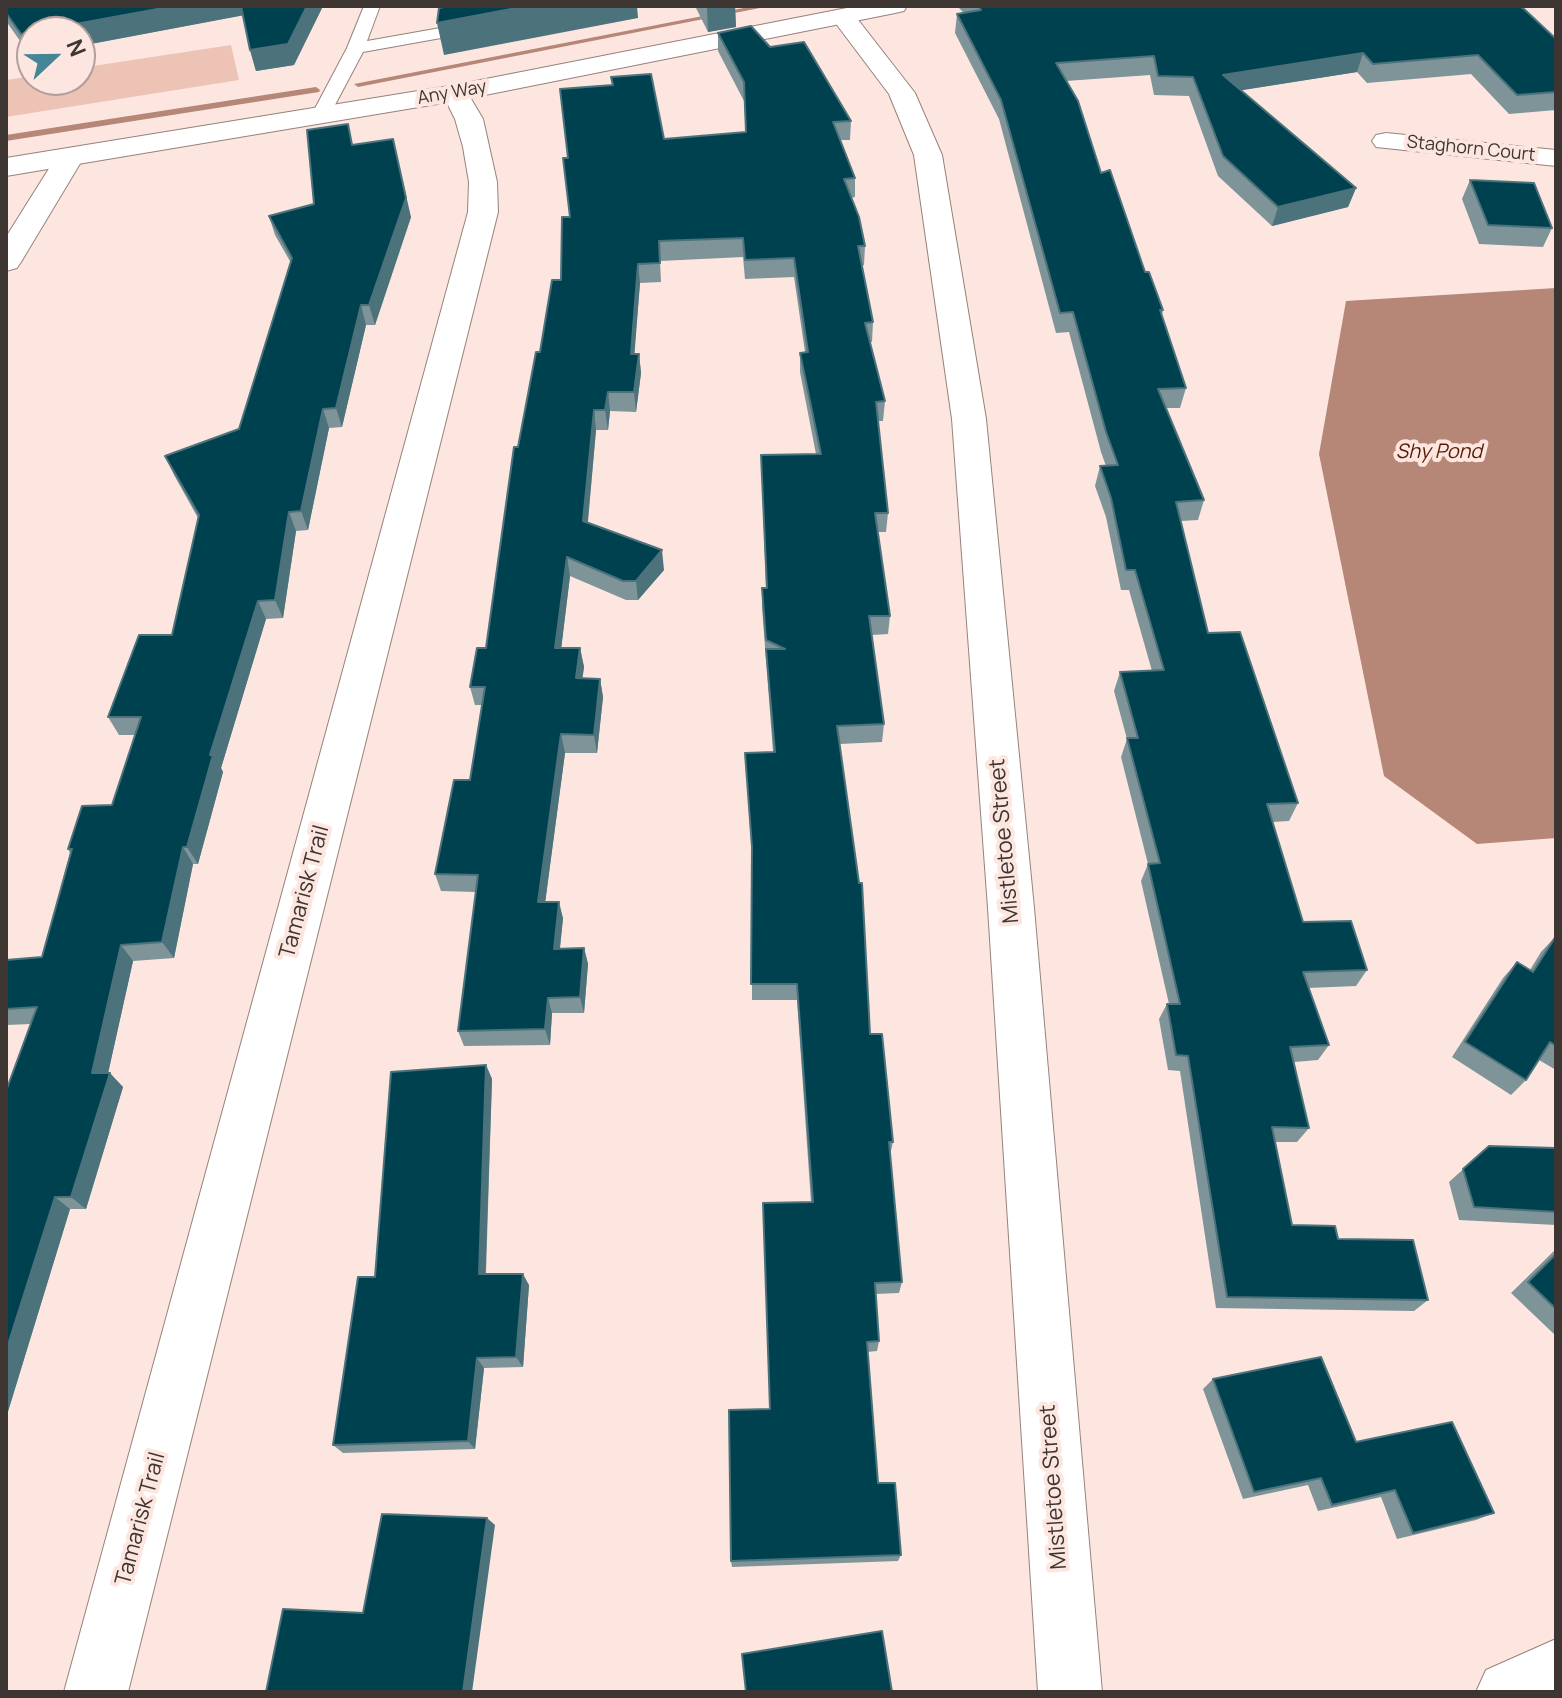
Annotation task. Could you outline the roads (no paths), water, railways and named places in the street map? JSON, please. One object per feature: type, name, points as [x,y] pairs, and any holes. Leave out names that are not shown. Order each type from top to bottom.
[{"type":"street","name":"Any Way","points":[[6,167],[455,93],[895,6]]},
{"type":"street","name":"Mistletoe Street","points":[[843,17],[902,93],[928,155],[969,419],[1011,908],[1070,1692]]},
{"type":"street","name":"Tamarisk Trail","points":[[96,1692],[483,212],[483,182],[477,147],[469,119],[455,93]]},
{"type":"street","name":"Staghorn Court","points":[[1386,141],[1556,158]]},
{"type":"street","points":[[6,262],[70,157]]},
{"type":"street","points":[[1508,1692],[1556,1670]]},
{"type":"lane","points":[[320,116],[356,48],[372,6]]},
{"type":"lane","points":[[356,48],[493,23]]},
{"type":"water","name":"Shy Pond","points":[[1556,288],[1556,838],[1477,844],[1384,776],[1319,454],[1346,301]]},
{"type":"waterway","points":[[358,84],[766,6]]},
{"type":"waterway","points":[[6,138],[316,90]]}]
